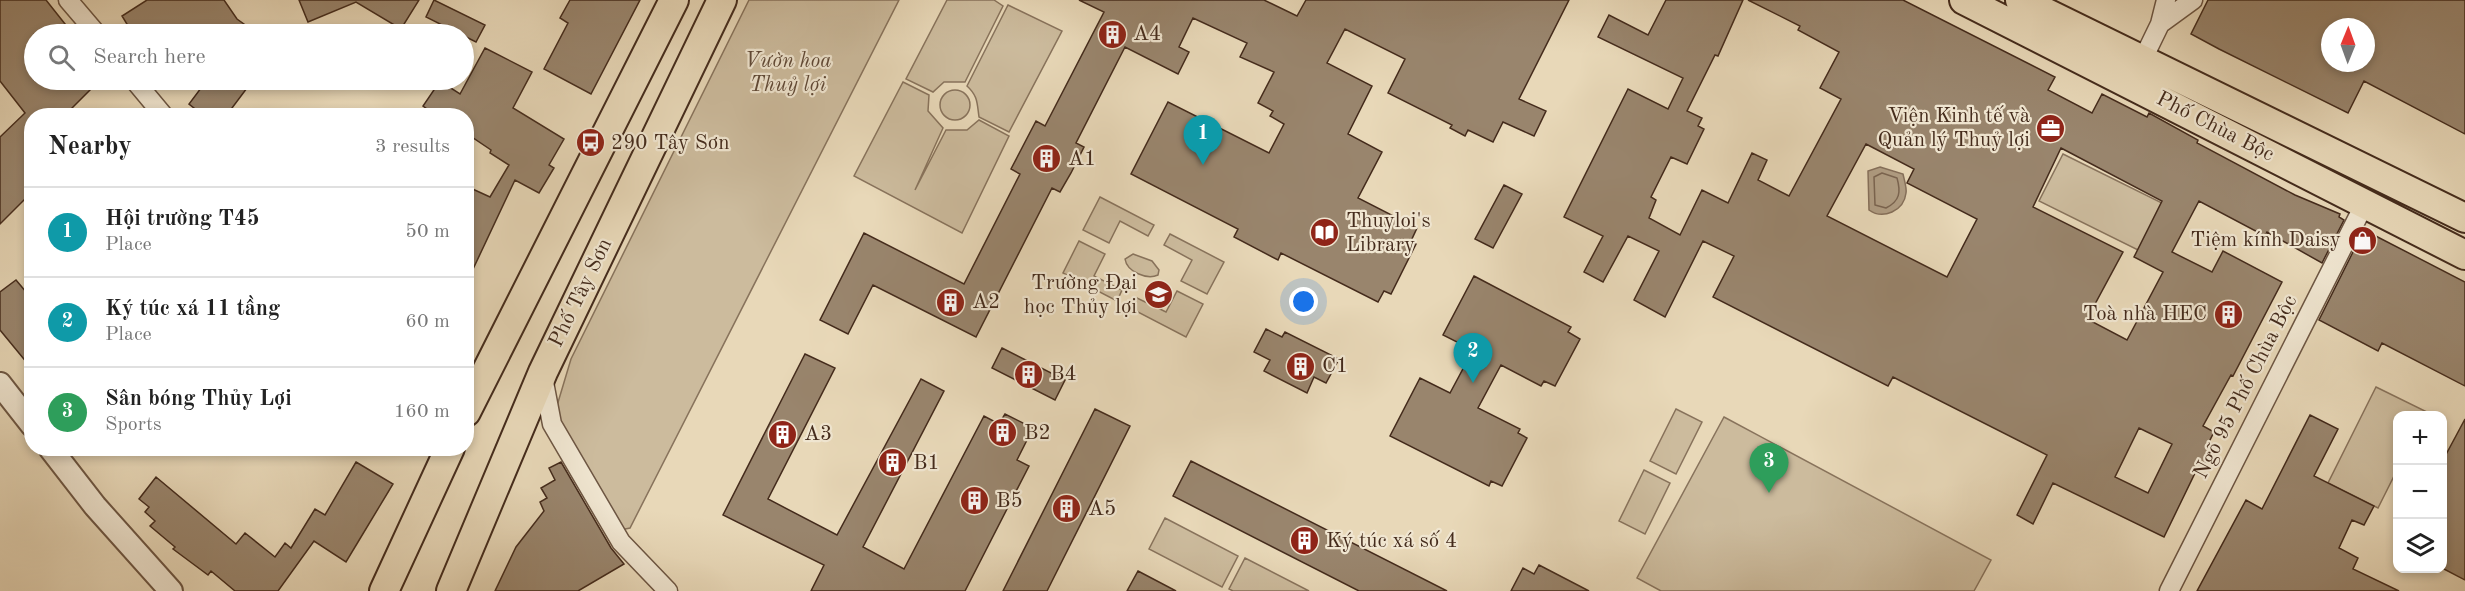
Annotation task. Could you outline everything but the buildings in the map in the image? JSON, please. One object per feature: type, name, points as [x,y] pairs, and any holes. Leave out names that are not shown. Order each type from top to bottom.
[{"type":"main road","points":[[474,396],[674,0]]},
{"type":"main road","name":"Phố Tây Sơn","points":[[451,591],[543,372],[722,0]]},
{"type":"main road","name":"Phố Chùa Bộc","points":[[1964,0],[2137,71],[2465,218]]},
{"type":"main road","name":"Phố Chùa Bộc","points":[[2020,0],[2364,205],[2465,255]]},
{"type":"main road","points":[[384,591],[446,456]]},
{"type":"street","points":[[68,0],[88,24]]},
{"type":"street","points":[[2137,71],[2160,24],[2166,0]]},
{"type":"street","points":[[2160,24],[2193,0]]},
{"type":"street","points":[[142,90],[157,108]]},
{"type":"street","name":"Ngõ 95 Phố Chùa Bộc","points":[[2169,591],[2364,205]]},
{"type":"street","points":[[543,372],[552,424],[621,542],[668,591]]},
{"type":"street","points":[[0,384],[24,415]]},
{"type":"street","points":[[56,456],[95,506],[171,591]]},
{"type":"green space","name":"Vườn hoa Thuỷ lợi","points":[[749,0],[899,0],[630,528],[610,532],[578,466],[556,409],[571,359]]},
{"type":"green space","points":[[947,0],[994,0],[1003,6],[965,82],[944,82],[933,92],[906,79]]},
{"type":"green space","points":[[1008,5],[1062,31],[1009,132],[979,117],[975,97],[967,86]]},
{"type":"green space","points":[[903,82],[929,95],[928,111],[943,128],[915,190],[946,130],[967,130],[979,120],[1009,136],[962,233],[854,176]]},
{"type":"green space","points":[[955,90],[961,91],[969,99],[969,111],[961,119],[955,120],[949,119],[941,111],[940,105],[941,99],[949,91]]},
{"type":"green space","points":[[2063,154],[2162,203],[2138,250],[2039,201]]},
{"type":"green space","points":[[1100,197],[1154,225],[1148,236],[1120,221],[1109,243],[1083,230]]},
{"type":"green space","points":[[1170,234],[1224,262],[1207,294],[1181,281],[1192,260],[1164,245]]},
{"type":"green space","points":[[1079,241],[1105,254],[1094,276],[1122,290],[1117,301],[1063,273]]},
{"type":"green space","points":[[1133,254],[1152,261],[1159,270],[1158,275],[1143,276],[1129,268],[1125,259]]},
{"type":"green space","points":[[1177,291],[1203,304],[1186,337],[1132,309],[1137,298],[1166,312]]},
{"type":"green space","points":[[2376,387],[2425,411],[2393,411],[2393,478],[2378,508],[2328,483]]},
{"type":"green space","points":[[1676,409],[1702,422],[1676,474],[1650,461]]},
{"type":"green space","points":[[1724,417],[1991,560],[1974,591],[1661,591],[1637,578]]},
{"type":"green space","points":[[1644,470],[1670,483],[1645,534],[1619,521]]},
{"type":"green space","points":[[1165,518],[1238,556],[1222,587],[1149,549]]},
{"type":"green space","points":[[1245,558],[1309,591],[1233,591],[1229,589]]},
{"type":"water","points":[[1880,167],[1903,174],[1906,186],[1901,205],[1886,214],[1869,210],[1868,171]]},
{"type":"place","name":"A4","points":[[1112,34]]},
{"type":"place","name":"Viện Kinh tế và Quản lý Thuỷ lợi","points":[[2051,128]]},
{"type":"place","name":"290 Tây Sơn","points":[[590,143]]},
{"type":"place","name":"A1","points":[[1047,159]]},
{"type":"place","name":"Hội trường T45","points":[[1203,165]]},
{"type":"place","name":"Thuyloi's Library","points":[[1325,233]]},
{"type":"place","name":"Tiệm kính Daisy","points":[[2362,240]]},
{"type":"place","name":"Trường Đại học Thủy lợi","points":[[1158,295]]},
{"type":"place","name":"A2","points":[[951,302]]},
{"type":"place","name":"Toà nhà HEC","points":[[2228,314]]},
{"type":"place","name":"C1","points":[[1301,366]]},
{"type":"place","name":"B4","points":[[1029,374]]},
{"type":"place","name":"Ký túc xá 11 tầng","points":[[1473,383]]},
{"type":"place","name":"B2","points":[[1003,433]]},
{"type":"place","name":"A3","points":[[783,434]]},
{"type":"place","name":"B1","points":[[892,463]]},
{"type":"place","name":"Sân bóng Thủy Lợi","points":[[1769,493]]},
{"type":"place","name":"B5","points":[[975,501]]},
{"type":"place","name":"A5","points":[[1067,509]]},
{"type":"place","name":"Ký túc xá số 4","points":[[1305,541]]}]
